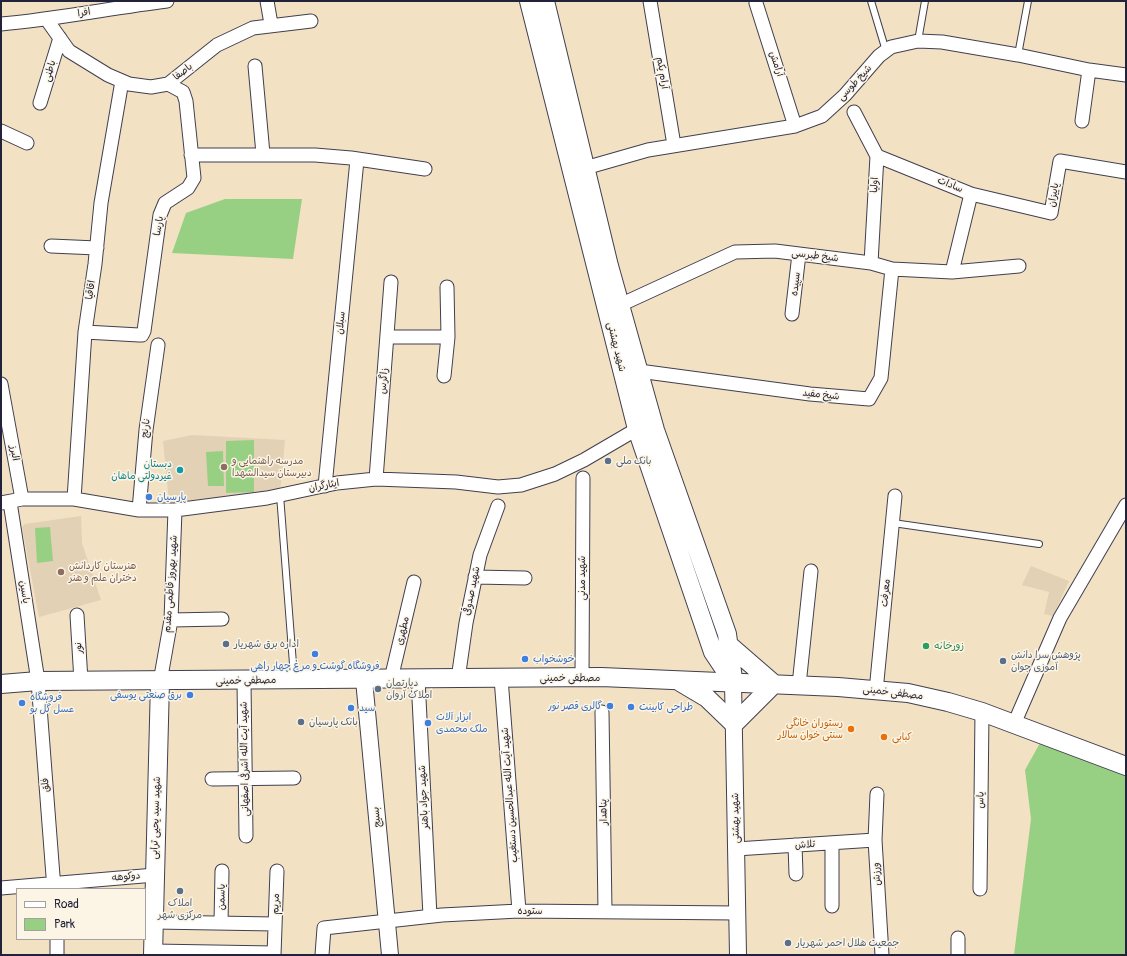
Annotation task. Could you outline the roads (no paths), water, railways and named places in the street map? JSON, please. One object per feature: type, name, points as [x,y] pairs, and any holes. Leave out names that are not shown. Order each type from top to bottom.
[{"type":"main road","name":"شهید بهشتی","points":[[529,1],[637,429],[713,652],[733,682]]},
{"type":"main road","name":"شهید بهشتی","points":[[545,1],[620,305],[655,430],[725,626],[729,645],[733,682]]},
{"type":"main road","points":[[679,681],[707,698],[734,724],[774,684],[729,645]]},
{"type":"main road","name":"مصطفی خمینی","points":[[1,684],[38,681],[160,682],[582,678],[799,685],[908,693],[982,712],[1126,766]]},
{"type":"main road","name":"شهید سید یحیی ترابی","points":[[153,953],[160,682]]},
{"type":"street","name":"افرا","points":[[1,24],[47,20],[116,7],[167,1]]},
{"type":"street","points":[[267,1],[271,24]]},
{"type":"street","name":"آرام یکم","points":[[650,1],[674,145]]},
{"type":"street","name":"آرامش","points":[[756,3],[796,126]]},
{"type":"street","name":"باصفا","points":[[47,20],[69,51],[122,81],[129,84],[151,87],[168,84],[217,45],[253,28],[271,24],[312,21]]},
{"type":"street","name":"باطنی","points":[[40,103],[60,38]]},
{"type":"street","name":"شیخ طوسی","points":[[585,168],[648,150],[796,126],[822,116],[891,47],[918,41],[942,42],[1018,54],[1089,70],[1126,75]]},
{"type":"street","points":[[255,66],[263,154]]},
{"type":"street","points":[[1082,121],[1089,70]]},
{"type":"street","name":"اقاقیا","points":[[74,500],[85,332],[102,203],[122,81]]},
{"type":"street","name":"پارسا","points":[[85,332],[142,335],[144,331],[160,215],[165,202],[188,188],[194,178],[190,155],[184,92],[168,84]]},
{"type":"street","points":[[854,112],[877,156]]},
{"type":"street","points":[[1,131],[27,143]]},
{"type":"street","points":[[190,155],[315,155],[425,169]]},
{"type":"street","name":"سادات","points":[[877,156],[971,194],[952,272]]},
{"type":"street","name":"اولیا","points":[[870,263],[877,156]]},
{"type":"street","name":"سبلان","points":[[325,486],[357,160]]},
{"type":"street","name":"پاییزان","points":[[971,194],[1051,213],[1060,161],[1126,172]]},
{"type":"street","points":[[51,246],[97,248]]},
{"type":"street","name":"شیخ طبرسی","points":[[620,305],[735,252],[775,251],[870,263],[892,269],[952,272],[1019,266]]},
{"type":"street","name":"سپیده","points":[[792,314],[800,254]]},
{"type":"street","name":"شیخ مفید","points":[[639,371],[810,394],[869,399],[881,378],[892,269]]},
{"type":"street","name":"زاگرس","points":[[376,479],[391,282]]},
{"type":"street","points":[[444,376],[448,337],[447,287]]},
{"type":"street","points":[[387,337],[448,337]]},
{"type":"street","name":"نارنج","points":[[139,510],[146,430],[158,345]]},
{"type":"street","name":"البرز","points":[[1,384],[11,501]]},
{"type":"street","name":"ایثارگران","points":[[11,501],[74,500],[139,510],[175,510],[376,479],[456,482],[498,486],[522,485],[555,474],[584,460],[637,429]]},
{"type":"street","name":"شهید مدنی","points":[[582,678],[583,478]]},
{"type":"street","name":"معرفت","points":[[876,691],[895,496]]},
{"type":"street","name":"یاسین","points":[[11,501],[38,681]]},
{"type":"street","points":[[1014,724],[1060,618],[1126,505]]},
{"type":"street","name":"شهید صدوقی","points":[[458,679],[466,623],[480,555],[498,506]]},
{"type":"street","name":"شهید بهروز فاطمی مقدم","points":[[160,682],[171,620],[175,510]]},
{"type":"street","points":[[799,685],[811,571]]},
{"type":"street","points":[[475,577],[524,578]]},
{"type":"street","name":"مطهری","points":[[391,679],[414,582]]},
{"type":"street","name":"نور","points":[[77,614],[81,681]]},
{"type":"street","points":[[171,620],[222,619]]},
{"type":"street","name":"شهید آیت الله عبدالحسین دستغیب","points":[[501,678],[519,911]]},
{"type":"street","name":"شهید جواد باهنر","points":[[418,679],[430,916]]},
{"type":"street","name":"بسیج","points":[[364,680],[390,955]]},
{"type":"street","name":"فلق","points":[[38,681],[54,886]]},
{"type":"street","name":"شهید آیت الله اشرفی اصفهانی","points":[[244,681],[246,836]]},
{"type":"street","name":"شهید بهشتی","points":[[733,682],[738,955]]},
{"type":"street","name":"پناهدار","points":[[602,712],[605,911]]},
{"type":"street","name":"یاس","points":[[980,889],[982,712]]},
{"type":"street","points":[[212,780],[294,778]]},
{"type":"street","name":"ورزش","points":[[876,794],[874,840],[882,955]]},
{"type":"street","name":"تلاش","points":[[736,849],[874,840]]},
{"type":"street","points":[[832,843],[832,906]]},
{"type":"street","points":[[795,845],[796,874]]},
{"type":"street","name":"یاسمن","points":[[221,923],[222,871]]},
{"type":"street","name":"مریم","points":[[274,954],[277,871]]},
{"type":"street","name":"دوکوهه","points":[[1,888],[54,886],[155,874]]},
{"type":"street","name":"ستوده","points":[[322,955],[324,928],[430,916],[519,911],[737,913]]},
{"type":"street","points":[[154,922],[221,923],[275,931]]},
{"type":"street","points":[[958,938],[958,955]]},
{"type":"street","points":[[57,940],[57,955]]},
{"type":"street","points":[[153,953],[274,954]]},
{"type":"lane","points":[[871,1],[886,52]]},
{"type":"lane","points":[[918,41],[925,1]]},
{"type":"lane","points":[[1018,54],[1028,1]]},
{"type":"lane","points":[[280,495],[294,680]]},
{"type":"lane","points":[[893,523],[1039,544]]},
{"type":"place","name":"بانک ملی","points":[[608,461]]},
{"type":"place","name":"مدرسه راهنمایی و دبیرستان سیدالشهدا","points":[[224,467]]},
{"type":"place","name":"دبستان غیردولتی ماهان","points":[[180,470]]},
{"type":"place","name":"پارسیان","points":[[149,497]]},
{"type":"place","name":"هنرستان کاردانش دختران علم و هنر","points":[[61,572]]},
{"type":"place","name":"اداره برق شهریار","points":[[226,644]]},
{"type":"place","name":"زورخانه","points":[[926,646]]},
{"type":"place","name":"فروشگاه گوشت و مرغ چهار راهی","points":[[315,654]]},
{"type":"place","name":"خوشخواب","points":[[525,659]]},
{"type":"place","name":"پژوهش سرا دانش آموزی جوان","points":[[1003,661]]},
{"type":"place","name":"دپارتمان املاک آروان","points":[[378,689]]},
{"type":"place","name":"برق صنعتی یوسفی","points":[[190,695]]},
{"type":"place","name":"فروشگاه عسل گل بو","points":[[22,703]]},
{"type":"place","name":"گالری قصر نور","points":[[610,706]]},
{"type":"place","name":"طراحی کابینت","points":[[631,707]]},
{"type":"place","name":"سید","points":[[351,708]]},
{"type":"place","name":"بانک پارسیان","points":[[301,722]]},
{"type":"place","name":"ابزار آلات ملک محمدی","points":[[428,723]]},
{"type":"place","name":"رستوران خانگی سنتی خوان سالار","points":[[851,729]]},
{"type":"place","name":"کبابی","points":[[884,737]]},
{"type":"place","name":"املاک مرکزی شهر","points":[[180,891]]},
{"type":"place","name":"جمعیت هلال احمر شهریار","points":[[788,943]]}]
